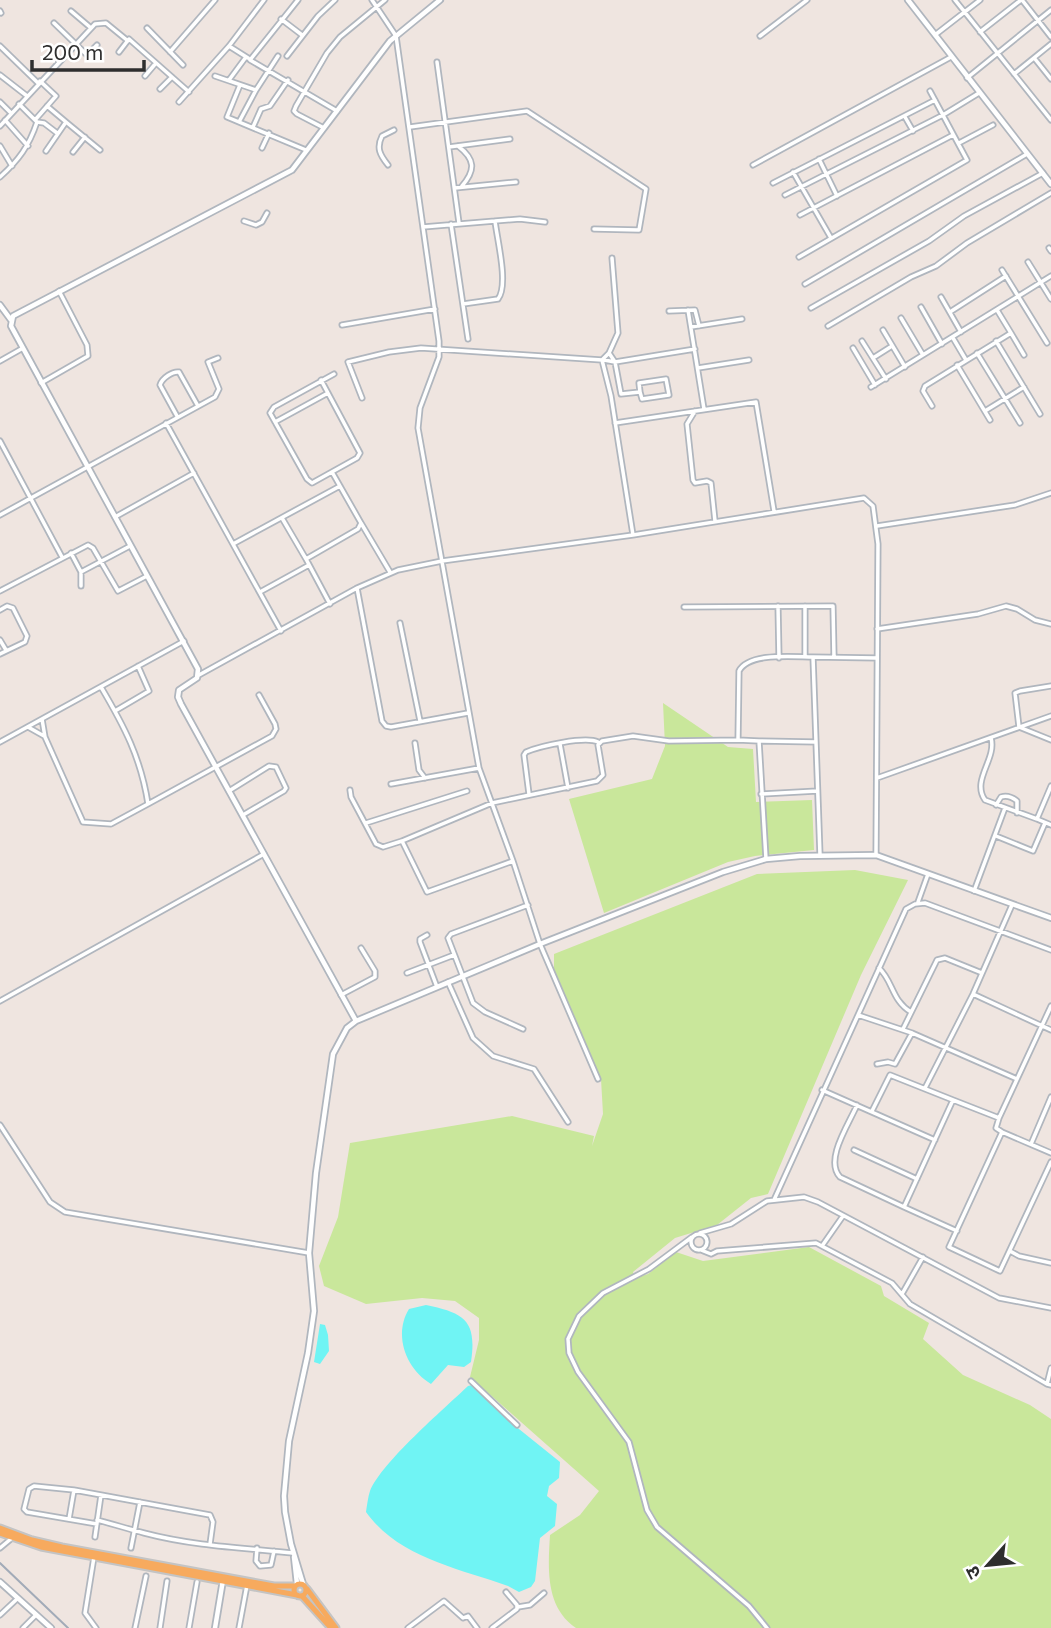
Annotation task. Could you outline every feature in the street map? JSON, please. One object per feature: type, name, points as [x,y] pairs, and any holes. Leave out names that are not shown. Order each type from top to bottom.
[{"type":"main road","points":[[0,1528],[13,1537],[223,1578],[299,1596]]},
{"type":"main road","points":[[0,1533],[41,1548],[280,1587],[301,1586]]},
{"type":"main road","points":[[299,1596],[301,1586]]},
{"type":"main road","points":[[301,1586],[294,1593],[334,1628]]},
{"type":"main road","points":[[301,1586],[334,1628]]},
{"type":"street","points":[[170,52],[215,0]]},
{"type":"street","points":[[179,102],[229,46],[264,0]]},
{"type":"street","points":[[229,80],[298,0]]},
{"type":"street","points":[[287,56],[302,35],[335,0]]},
{"type":"street","points":[[372,0],[396,36],[410,127],[440,348],[420,408],[418,428],[479,768],[540,944],[598,1079]]},
{"type":"street","points":[[324,129],[295,113],[294,109],[327,53],[340,37],[385,0]]},
{"type":"street","points":[[199,675],[184,641],[11,326],[13,316],[284,175],[299,164],[396,36],[440,0]]},
{"type":"street","points":[[760,36],[807,0]]},
{"type":"street","points":[[908,0],[1050,180]]},
{"type":"street","points":[[955,0],[1051,120]]},
{"type":"street","points":[[935,35],[979,0]]},
{"type":"street","points":[[980,32],[1021,0],[1051,37]]},
{"type":"street","points":[[967,78],[1051,10]]},
{"type":"street","points":[[71,11],[91,29]]},
{"type":"street","points":[[281,19],[302,35]]},
{"type":"street","points":[[54,23],[87,55],[97,45]]},
{"type":"street","points":[[0,126],[39,82],[99,23],[106,23],[128,41],[129,39],[189,92]]},
{"type":"street","points":[[147,28],[183,65]]},
{"type":"street","points":[[119,52],[128,41]]},
{"type":"street","points":[[1014,74],[1051,44]]},
{"type":"street","points":[[229,46],[337,111]]},
{"type":"street","points":[[0,47],[56,96],[36,121],[28,146],[0,177]]},
{"type":"street","points":[[239,122],[278,56]]},
{"type":"street","points":[[753,164],[951,57]]},
{"type":"street","points":[[1034,58],[1051,79]]},
{"type":"street","points":[[437,62],[459,223]]},
{"type":"street","points":[[145,76],[156,63]]},
{"type":"street","points":[[0,75],[27,96]]},
{"type":"street","points":[[215,76],[256,90]]},
{"type":"street","points":[[160,89],[172,77]]},
{"type":"street","points":[[253,127],[261,110],[269,108],[288,80]]},
{"type":"street","points":[[240,85],[227,117],[308,151]]},
{"type":"street","points":[[799,257],[967,160],[930,91]]},
{"type":"street","points":[[785,195],[913,131],[979,93]]},
{"type":"street","points":[[773,183],[935,100]]},
{"type":"street","points":[[0,102],[12,113]]},
{"type":"street","points":[[19,104],[36,121],[44,123],[57,133]]},
{"type":"street","points":[[47,106],[100,150]]},
{"type":"street","points":[[410,127],[527,111],[645,188],[639,230],[594,229]]},
{"type":"street","points":[[905,117],[913,131]]},
{"type":"street","points":[[5,120],[28,146]]},
{"type":"street","points":[[46,151],[66,122]]},
{"type":"street","points":[[959,143],[993,125]]},
{"type":"street","points":[[388,165],[380,155],[379,146],[382,136],[394,130]]},
{"type":"street","points":[[262,148],[269,133]]},
{"type":"street","points":[[800,215],[954,135]]},
{"type":"street","points":[[73,152],[85,137]]},
{"type":"street","points":[[449,147],[510,139]]},
{"type":"street","points":[[0,146],[12,166]]},
{"type":"street","points":[[457,146],[467,154],[471,166],[470,177],[460,188]]},
{"type":"street","points":[[805,285],[1029,153]]},
{"type":"street","points":[[819,159],[837,196]]},
{"type":"street","points":[[793,172],[831,238]]},
{"type":"street","points":[[811,308],[929,241],[964,216],[1043,173]]},
{"type":"street","points":[[454,188],[516,181]]},
{"type":"street","points":[[828,326],[911,277],[931,269],[967,243],[1051,193]]},
{"type":"street","points":[[244,221],[259,224],[267,213]]},
{"type":"street","points":[[423,228],[520,219],[545,222]]},
{"type":"street","points":[[463,304],[498,299],[502,294],[503,279],[495,221]]},
{"type":"street","points":[[451,224],[468,339]]},
{"type":"street","points":[[603,360],[618,333],[612,258]]},
{"type":"street","points":[[1028,262],[1051,299]]},
{"type":"street","points":[[1002,270],[1047,343]]},
{"type":"street","points":[[950,312],[1006,276]]},
{"type":"street","points":[[853,348],[873,386],[1051,276]]},
{"type":"street","points":[[41,383],[88,356],[87,345],[59,291]]},
{"type":"street","points":[[941,297],[961,332]]},
{"type":"street","points":[[0,305],[12,320]]},
{"type":"street","points":[[921,307],[942,344]]},
{"type":"street","points":[[342,325],[435,309]]},
{"type":"street","points":[[688,310],[704,409]]},
{"type":"street","points":[[997,310],[1024,355]]},
{"type":"street","points":[[669,311],[696,311],[699,326]]},
{"type":"street","points":[[901,318],[923,355]]},
{"type":"street","points":[[691,327],[743,319]]},
{"type":"street","points":[[883,330],[905,367]]},
{"type":"street","points":[[932,405],[923,387],[1011,333]]},
{"type":"street","points":[[953,338],[966,360]]},
{"type":"street","points":[[862,341],[886,379]]},
{"type":"street","points":[[996,341],[1040,414]]},
{"type":"street","points":[[873,358],[892,346]]},
{"type":"street","points":[[0,361],[23,348]]},
{"type":"street","points":[[362,398],[347,364],[350,360],[404,349],[440,348],[615,362],[695,349]]},
{"type":"street","points":[[609,353],[615,362],[621,394]]},
{"type":"street","points":[[976,353],[1020,423]]},
{"type":"street","points":[[0,515],[218,394],[219,388],[208,362],[218,358]]},
{"type":"street","points":[[603,360],[634,535]]},
{"type":"street","points":[[698,368],[749,360]]},
{"type":"street","points":[[957,365],[990,420]]},
{"type":"street","points":[[177,417],[160,385],[162,380],[174,373],[179,372],[198,406]]},
{"type":"street","points":[[321,380],[360,453],[357,458],[309,482],[270,413],[274,407],[321,380],[334,374]]},
{"type":"street","points":[[666,379],[669,395],[642,399],[640,392],[639,383],[666,379]]},
{"type":"street","points":[[985,411],[1024,387]]},
{"type":"street","points":[[611,396],[640,392]]},
{"type":"street","points":[[275,422],[328,393]]},
{"type":"street","points":[[615,423],[756,402],[774,511]]},
{"type":"street","points":[[695,411],[687,424],[693,480],[695,483],[711,483],[715,521]]},
{"type":"street","points":[[166,423],[281,631]]},
{"type":"street","points":[[0,441],[62,557]]},
{"type":"street","points":[[332,471],[390,572]]},
{"type":"street","points":[[115,517],[194,473]]},
{"type":"street","points":[[233,544],[340,486]]},
{"type":"street","points":[[877,526],[1016,505],[1051,493]]},
{"type":"street","points":[[356,1021],[178,697],[179,690],[199,675],[390,572],[442,561],[634,535],[860,497],[869,500],[877,526],[876,855]]},
{"type":"street","points":[[282,518],[330,604]]},
{"type":"street","points":[[306,559],[358,529],[361,523]]},
{"type":"street","points":[[0,591],[88,545],[93,548],[118,591],[147,576]]},
{"type":"street","points":[[81,572],[130,546]]},
{"type":"street","points":[[71,553],[81,572],[81,586]]},
{"type":"street","points":[[260,592],[309,565]]},
{"type":"street","points":[[357,588],[382,721],[386,726],[468,713]]},
{"type":"street","points":[[778,606],[779,658]]},
{"type":"street","points":[[804,606],[805,657]]},
{"type":"street","points":[[684,607],[833,606],[834,657]]},
{"type":"street","points":[[877,629],[978,614],[1006,606],[1035,620],[1051,624]]},
{"type":"street","points":[[0,610],[13,608],[27,636],[25,642],[0,654]]},
{"type":"street","points":[[400,623],[420,721]]},
{"type":"street","points":[[0,640],[6,651]]},
{"type":"street","points":[[0,742],[184,641]]},
{"type":"street","points":[[738,740],[738,671],[746,662],[805,657],[877,657]]},
{"type":"street","points":[[813,657],[820,856]]},
{"type":"street","points":[[115,711],[149,691],[138,666]]},
{"type":"street","points":[[1019,727],[1015,694],[1051,686]]},
{"type":"street","points":[[101,687],[137,756],[148,804]]},
{"type":"street","points":[[42,719],[45,737],[83,822],[111,824],[275,732],[275,724],[259,695]]},
{"type":"street","points":[[877,778],[1051,716]]},
{"type":"street","points":[[28,727],[45,737]]},
{"type":"street","points":[[1019,727],[1051,740]]},
{"type":"street","points":[[529,794],[524,755],[526,752],[560,744],[592,739],[599,742],[633,736],[669,741],[816,742]]},
{"type":"street","points":[[991,738],[994,747],[980,785],[980,793],[985,800],[996,805],[1051,825]]},
{"type":"street","points":[[759,741],[766,859]]},
{"type":"street","points":[[350,790],[371,836],[378,846],[383,847],[492,803],[602,779],[599,742]]},
{"type":"street","points":[[415,743],[419,770],[425,778]]},
{"type":"street","points":[[560,744],[568,788]]},
{"type":"street","points":[[229,791],[269,766],[276,767],[286,788],[284,791],[243,815]]},
{"type":"street","points":[[391,784],[479,768]]},
{"type":"street","points":[[1037,819],[1051,786]]},
{"type":"street","points":[[366,823],[467,790]]},
{"type":"street","points":[[761,794],[817,791]]},
{"type":"street","points":[[996,805],[1001,797],[1013,799],[1017,801],[1017,813]]},
{"type":"street","points":[[974,891],[1005,808]]},
{"type":"street","points":[[996,836],[1033,851],[1045,823]]},
{"type":"street","points":[[402,841],[426,892],[513,861]]},
{"type":"street","points":[[0,1001],[264,854]]},
{"type":"street","points":[[301,1586],[284,1496],[289,1441],[314,1311],[309,1254],[316,1173],[333,1054],[347,1028],[356,1021],[540,944],[723,872],[766,859],[876,855],[1051,918]]},
{"type":"street","points":[[918,903],[928,874]]},
{"type":"street","points":[[774,1200],[906,909],[918,903],[925,903],[1051,950]]},
{"type":"street","points":[[523,1029],[477,1007],[461,976],[449,935],[528,905]]},
{"type":"street","points":[[925,1088],[947,1048],[1012,905]]},
{"type":"street","points":[[427,935],[420,940],[437,987]]},
{"type":"street","points":[[341,995],[375,977],[375,971],[361,948]]},
{"type":"street","points":[[407,973],[454,955]]},
{"type":"street","points":[[903,1029],[937,960],[945,958],[982,973]]},
{"type":"street","points":[[879,968],[896,999],[911,1012]]},
{"type":"street","points":[[448,982],[473,1038],[493,1056],[534,1069],[568,1122]]},
{"type":"street","points":[[972,994],[1051,1030]]},
{"type":"street","points":[[1051,1006],[996,1128],[1051,1153]]},
{"type":"street","points":[[858,1015],[903,1029],[1017,1079]]},
{"type":"street","points":[[872,1111],[912,1033]]},
{"type":"street","points":[[877,1064],[895,1064]]},
{"type":"street","points":[[890,1075],[999,1118]]},
{"type":"street","points":[[822,1090],[935,1140]]},
{"type":"street","points":[[1031,1144],[1051,1097]]},
{"type":"street","points":[[904,1207],[953,1100]]},
{"type":"street","points":[[857,1105],[834,1156],[834,1169],[840,1177],[957,1231]]},
{"type":"street","points":[[0,1125],[50,1202],[65,1212],[309,1254]]},
{"type":"street","points":[[1002,1132],[949,1247],[1000,1271],[1051,1162]]},
{"type":"street","points":[[854,1150],[917,1179]]},
{"type":"street","points":[[766,1628],[749,1606],[657,1527],[647,1510],[629,1442],[578,1372],[569,1353],[570,1331],[588,1305],[616,1284],[649,1269],[700,1233],[731,1224],[759,1204],[804,1197],[999,1298],[1051,1308]]},
{"type":"street","points":[[822,1246],[843,1216]]},
{"type":"street","points":[[707,1245],[707,1238],[714,1230]]},
{"type":"street","points":[[700,1233],[707,1238]]},
{"type":"street","points":[[692,1237],[693,1247]]},
{"type":"street","points":[[680,1245],[708,1254],[808,1242],[822,1246],[892,1283],[910,1304],[1049,1385],[1051,1368]]},
{"type":"street","points":[[707,1245],[717,1251]]},
{"type":"street","points":[[701,1250],[707,1245]]},
{"type":"street","points":[[1009,1251],[1051,1263]]},
{"type":"street","points":[[902,1294],[923,1258]]},
{"type":"street","points":[[471,1381],[517,1425]]},
{"type":"street","points":[[210,1544],[213,1522],[209,1515],[140,1502],[34,1486],[29,1489],[24,1509],[27,1512],[97,1522],[135,1530],[210,1544],[233,1548],[257,1548],[294,1554]]},
{"type":"street","points":[[69,1519],[74,1490]]},
{"type":"street","points":[[95,1537],[101,1495]]},
{"type":"street","points":[[131,1548],[140,1502]]},
{"type":"street","points":[[0,1548],[13,1537]]},
{"type":"street","points":[[257,1548],[256,1561],[260,1566],[271,1565],[274,1551]]},
{"type":"street","points":[[94,1557],[85,1613],[96,1628]]},
{"type":"street","points":[[135,1628],[146,1576]]},
{"type":"street","points":[[215,1628],[223,1578]]},
{"type":"street","points":[[160,1628],[167,1581]]},
{"type":"street","points":[[0,1582],[51,1628]]},
{"type":"street","points":[[189,1628],[197,1582]]},
{"type":"street","points":[[239,1628],[247,1585]]},
{"type":"street","points":[[506,1592],[518,1607]]},
{"type":"street","points":[[492,1628],[518,1607],[530,1605],[544,1593]]},
{"type":"street","points":[[0,1615],[18,1599]]},
{"type":"street","points":[[408,1628],[444,1601],[463,1618],[468,1616],[477,1628]]},
{"type":"street","points":[[23,1628],[36,1615]]},
{"type":"green space","points":[[663,703],[728,747],[753,749],[756,802],[812,800],[814,850],[755,856],[728,862],[604,913],[569,799],[652,779],[665,746]]},
{"type":"green space","points":[[855,870],[908,880],[861,975],[768,1194],[751,1198],[717,1225],[675,1238],[633,1272],[635,1278],[648,1274],[676,1252],[703,1261],[809,1247],[881,1286],[884,1296],[929,1323],[923,1339],[963,1375],[1030,1405],[1051,1419],[1051,1628],[576,1628],[566,1619],[554,1598],[549,1573],[550,1535],[580,1515],[599,1491],[470,1377],[479,1340],[479,1318],[455,1301],[422,1298],[366,1304],[324,1286],[319,1266],[338,1217],[350,1143],[512,1116],[594,1136],[592,1146],[603,1114],[601,1079],[554,969],[554,954],[757,874]]},
{"type":"water","points":[[426,1305],[459,1316],[470,1328],[472,1337],[471,1362],[464,1367],[448,1365],[431,1384],[422,1378],[409,1361],[402,1340],[404,1319],[409,1309]]},
{"type":"water","points":[[320,1324],[325,1325],[329,1351],[320,1364],[314,1362]]},
{"type":"water","points":[[472,1385],[514,1425],[560,1462],[559,1478],[549,1486],[547,1496],[557,1504],[555,1526],[540,1538],[535,1581],[531,1587],[519,1592],[412,1551],[380,1528],[366,1512],[370,1491],[387,1466],[429,1422]]},
{"type":"railway","points":[[0,1563],[68,1628]]}]
